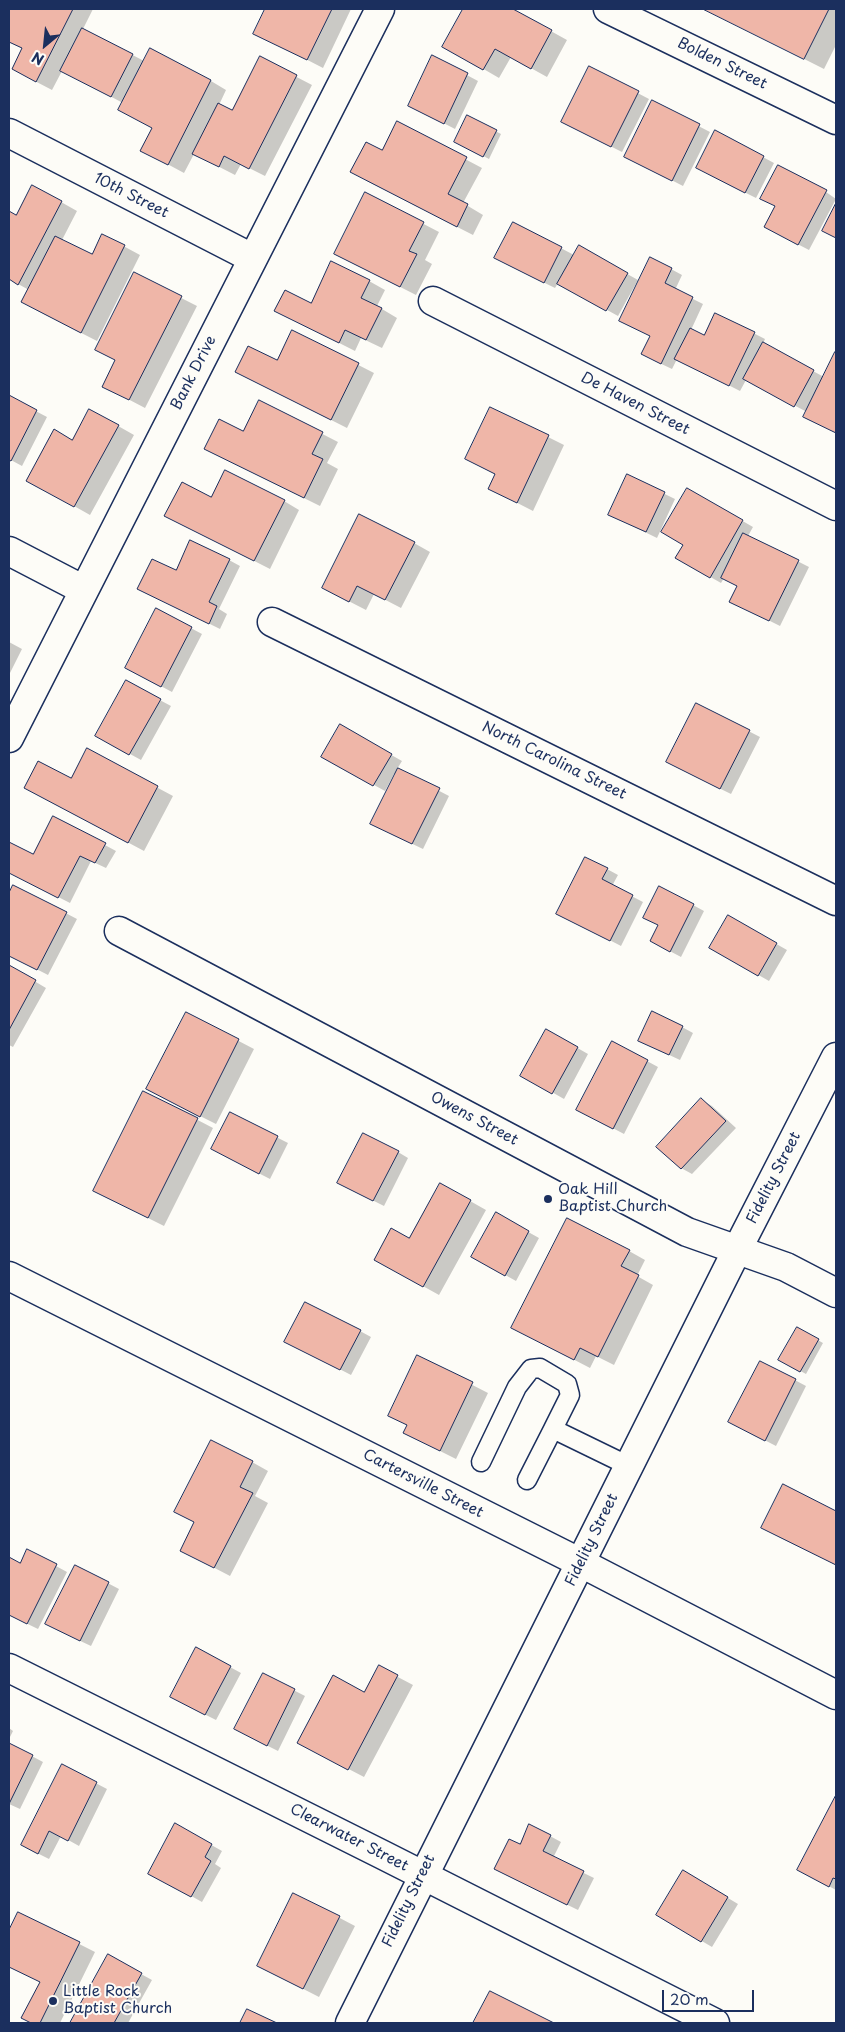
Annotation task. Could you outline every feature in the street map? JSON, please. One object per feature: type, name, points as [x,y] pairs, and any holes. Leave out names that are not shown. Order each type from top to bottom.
[{"type":"street","name":"Bank Drive","points":[[9,738],[380,9]]},
{"type":"street","name":"Bolden Street","points":[[608,9],[836,120]]},
{"type":"street","name":"10th Street","points":[[9,133],[252,258]]},
{"type":"street","name":"De Haven Street","points":[[434,301],[836,506]]},
{"type":"street","points":[[9,551],[84,590]]},
{"type":"street","name":"North Carolina Street","points":[[272,622],[836,901]]},
{"type":"street","name":"Owens Street","points":[[118,931],[687,1232],[786,1267],[836,1293]]},
{"type":"street","name":"Fidelity Street","points":[[350,2023],[422,1875],[581,1562],[736,1250],[836,1057]]},
{"type":"street","name":"Cartersville Street","points":[[9,1276],[581,1562],[836,1695]]},
{"type":"street","name":"Clearwater Street","points":[[9,1668],[715,2023]]},
{"type":"lane","points":[[481,1462],[517,1387],[525,1375],[532,1369],[540,1368],[567,1384],[570,1395],[527,1480]]},
{"type":"lane","points":[[553,1429],[629,1466]]},
{"type":"building","points":[[9,9],[73,9],[36,82],[12,69],[22,48],[9,42]]},
{"type":"building","points":[[265,9],[332,9],[307,60],[253,34]]},
{"type":"building","points":[[463,9],[513,9],[552,30],[531,69],[495,49],[483,70],[442,47]]},
{"type":"building","points":[[703,9],[829,9],[804,59]]},
{"type":"building","points":[[82,28],[133,54],[111,97],[60,71]]},
{"type":"building","points":[[150,48],[211,80],[168,165],[140,151],[152,128],[118,110]]},
{"type":"building","points":[[432,55],[468,73],[444,124],[408,106]]},
{"type":"building","points":[[260,56],[297,75],[249,169],[224,156],[219,167],[192,154],[218,103],[232,110]]},
{"type":"building","points":[[589,66],[639,91],[611,147],[561,122]]},
{"type":"building","points":[[652,100],[700,124],[672,181],[624,157]]},
{"type":"building","points":[[467,115],[497,130],[483,157],[454,142]]},
{"type":"building","points":[[397,121],[467,157],[448,194],[468,204],[457,227],[350,172],[366,142],[382,150]]},
{"type":"building","points":[[715,130],[764,156],[745,193],[696,168]]},
{"type":"building","points":[[778,165],[827,190],[798,245],[764,227],[775,206],[760,199]]},
{"type":"building","points":[[32,185],[62,201],[18,285],[9,279],[9,211],[16,215]]},
{"type":"building","points":[[365,192],[424,222],[409,251],[417,254],[400,287],[334,254]]},
{"type":"building","points":[[836,203],[836,238],[822,231]]},
{"type":"building","points":[[513,222],[562,247],[544,283],[494,258]]},
{"type":"building","points":[[102,234],[125,245],[81,333],[21,302],[55,236],[92,254]]},
{"type":"building","points":[[579,245],[628,273],[606,311],[557,284]]},
{"type":"building","points":[[650,257],[672,268],[665,283],[693,297],[661,364],[641,354],[650,336],[619,321]]},
{"type":"building","points":[[331,261],[370,280],[361,298],[382,308],[366,340],[345,330],[339,343],[274,311],[285,290],[311,303]]},
{"type":"building","points":[[134,272],[182,296],[129,400],[102,387],[115,360],[95,350]]},
{"type":"building","points":[[715,313],[755,332],[729,386],[674,359],[690,328],[704,335]]},
{"type":"building","points":[[292,330],[359,363],[331,420],[235,372],[248,346],[277,360]]},
{"type":"building","points":[[763,342],[814,370],[794,407],[743,379]]},
{"type":"building","points":[[836,353],[836,433],[803,417]]},
{"type":"building","points":[[9,395],[37,410],[11,461],[9,460]]},
{"type":"building","points":[[259,400],[323,432],[312,454],[323,459],[304,498],[204,449],[219,419],[243,431]]},
{"type":"building","points":[[490,407],[549,435],[517,503],[488,489],[495,474],[465,459]]},
{"type":"building","points":[[89,409],[119,425],[74,507],[26,481],[54,429],[72,440]]},
{"type":"building","points":[[225,470],[285,500],[254,561],[164,516],[182,482],[211,497]]},
{"type":"building","points":[[627,474],[665,492],[646,532],[608,515]]},
{"type":"building","points":[[687,488],[743,520],[710,578],[675,558],[683,545],[661,532]]},
{"type":"building","points":[[359,514],[415,542],[385,600],[357,586],[349,602],[322,588]]},
{"type":"building","points":[[743,533],[799,560],[769,621],[729,602],[737,586],[721,578]]},
{"type":"building","points":[[190,540],[230,559],[209,602],[217,606],[209,624],[137,589],[152,559],[176,570]]},
{"type":"building","points":[[156,608],[192,627],[161,687],[125,668]]},
{"type":"building","points":[[126,680],[161,699],[129,755],[95,736]]},
{"type":"building","points":[[696,703],[750,730],[720,789],[666,762]]},
{"type":"building","points":[[340,724],[392,754],[373,786],[321,757]]},
{"type":"building","points":[[87,748],[158,786],[128,843],[24,788],[38,761],[71,778]]},
{"type":"building","points":[[398,768],[440,788],[412,844],[370,824]]},
{"type":"building","points":[[53,816],[106,843],[95,863],[80,856],[58,898],[9,873],[9,842],[33,854]]},
{"type":"building","points":[[585,857],[608,868],[602,879],[633,895],[610,941],[556,914]]},
{"type":"building","points":[[13,885],[67,912],[37,970],[9,956],[9,893]]},
{"type":"building","points":[[659,886],[694,904],[670,952],[650,941],[658,925],[643,918]]},
{"type":"building","points":[[728,915],[777,943],[758,976],[709,948]]},
{"type":"building","points":[[9,965],[36,980],[9,1030]]},
{"type":"building","points":[[652,1011],[683,1026],[669,1055],[638,1041]]},
{"type":"building","points":[[186,1012],[239,1039],[200,1117],[146,1089]]},
{"type":"building","points":[[546,1029],[578,1047],[552,1094],[520,1076]]},
{"type":"building","points":[[612,1041],[648,1060],[613,1129],[576,1110]]},
{"type":"building","points":[[143,1091],[198,1118],[148,1218],[93,1191]]},
{"type":"building","points":[[701,1098],[726,1121],[681,1169],[656,1147]]},
{"type":"building","points":[[230,1112],[278,1136],[259,1174],[211,1149]]},
{"type":"building","points":[[363,1133],[399,1151],[373,1201],[337,1183]]},
{"type":"building","points":[[440,1183],[471,1200],[423,1287],[374,1260],[391,1228],[409,1238]]},
{"type":"building","points":[[496,1212],[529,1231],[505,1276],[471,1257]]},
{"type":"building","points":[[567,1218],[630,1250],[621,1266],[639,1275],[598,1357],[580,1348],[574,1360],[511,1328]]},
{"type":"building","points":[[305,1302],[361,1330],[340,1370],[284,1342]]},
{"type":"building","points":[[797,1327],[819,1339],[800,1372],[778,1360]]},
{"type":"building","points":[[417,1355],[473,1382],[440,1451],[403,1433],[407,1425],[388,1416]]},
{"type":"building","points":[[760,1361],[796,1379],[765,1441],[728,1422]]},
{"type":"building","points":[[211,1440],[253,1461],[240,1487],[253,1493],[214,1568],[180,1551],[194,1522],[174,1512]]},
{"type":"building","points":[[783,1484],[836,1511],[836,1565],[761,1528]]},
{"type":"building","points":[[27,1549],[57,1564],[27,1624],[9,1615],[9,1557],[20,1563]]},
{"type":"building","points":[[75,1565],[109,1582],[80,1641],[45,1624]]},
{"type":"building","points":[[196,1647],[231,1666],[205,1715],[170,1697]]},
{"type":"building","points":[[379,1665],[398,1675],[348,1770],[297,1743],[333,1675],[364,1692]]},
{"type":"building","points":[[263,1673],[295,1689],[267,1746],[234,1729]]},
{"type":"building","points":[[9,1743],[33,1755],[9,1804]]},
{"type":"building","points":[[62,1764],[97,1782],[68,1841],[49,1831],[38,1854],[21,1845]]},
{"type":"building","points":[[836,1795],[836,1879],[833,1878],[829,1887],[797,1870]]},
{"type":"building","points":[[175,1823],[212,1844],[205,1857],[211,1861],[191,1897],[148,1874]]},
{"type":"building","points":[[529,1824],[551,1835],[543,1851],[584,1871],[567,1905],[494,1869],[509,1839],[520,1844]]},
{"type":"building","points":[[683,1870],[728,1897],[701,1942],[656,1915]]},
{"type":"building","points":[[293,1893],[340,1916],[303,1989],[257,1966]]},
{"type":"building","points":[[18,1912],[80,1942],[40,2023],[31,2023],[21,2018],[40,1982],[9,1967],[9,1930]]},
{"type":"building","points":[[108,1954],[142,1973],[114,2023],[70,2023]]},
{"type":"building","points":[[490,1991],[554,2023],[473,2023]]},
{"type":"building","points":[[247,2009],[277,2023],[240,2023]]},
{"type":"place","name":"Oak Hill Baptist Church","points":[[548,1199]]},
{"type":"place","name":"Little Rock Baptist Church","points":[[53,2001]]}]
